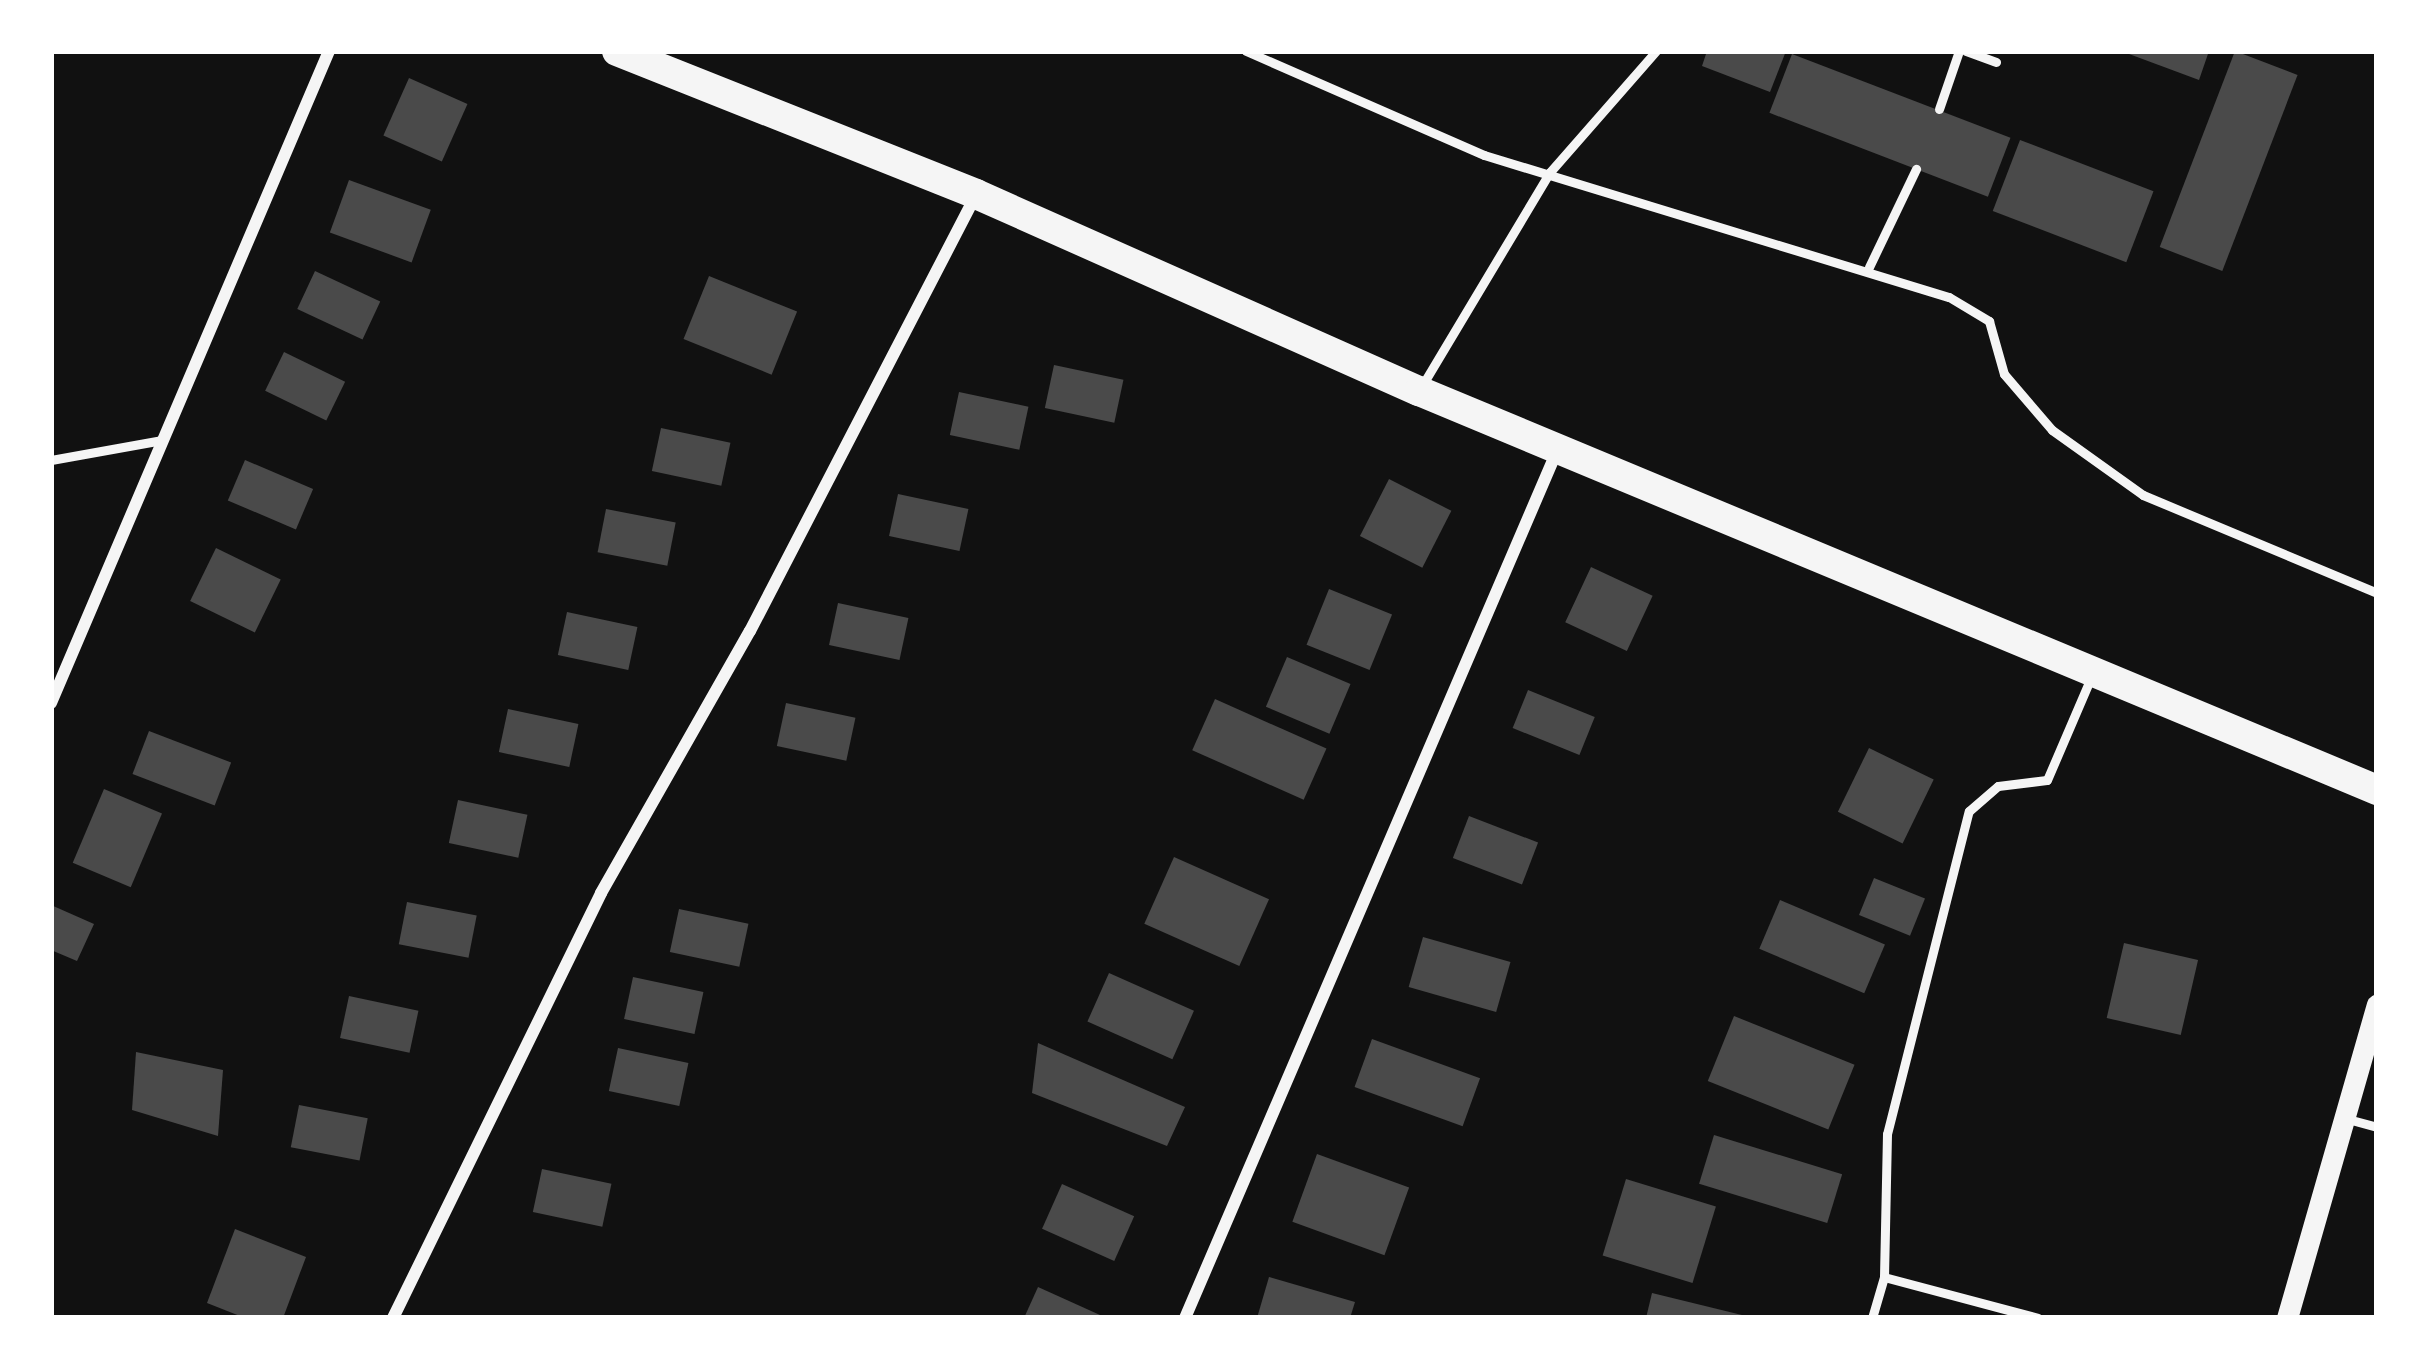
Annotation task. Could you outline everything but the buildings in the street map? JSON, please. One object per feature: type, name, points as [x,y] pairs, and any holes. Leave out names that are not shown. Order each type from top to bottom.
[{"type":"main road","points":[[617,51],[976,194],[1419,391],[2377,790]]},
{"type":"street","points":[[51,703],[329,51]]},
{"type":"street","points":[[393,1318],[601,892],[750,631],[976,194]]},
{"type":"street","points":[[1185,1318],[1558,449]]},
{"type":"street","points":[[2287,1318],[2377,1005]]},
{"type":"lane","points":[[1246,51],[1484,155],[1869,268],[1989,322],[2004,374],[2052,430],[2143,495],[2377,593]]},
{"type":"lane","points":[[1419,391],[1550,172],[1656,51]]},
{"type":"lane","points":[[1939,110],[1962,51],[1996,62]]},
{"type":"lane","points":[[1869,268],[1916,169]]},
{"type":"lane","points":[[51,460],[163,440]]},
{"type":"lane","points":[[1872,1318],[1884,1277],[1887,1134],[1969,811],[1998,785],[2047,780],[2094,670]]},
{"type":"lane","points":[[2344,1118],[2377,1127]]},
{"type":"lane","points":[[1884,1277],[2038,1318]]}]
